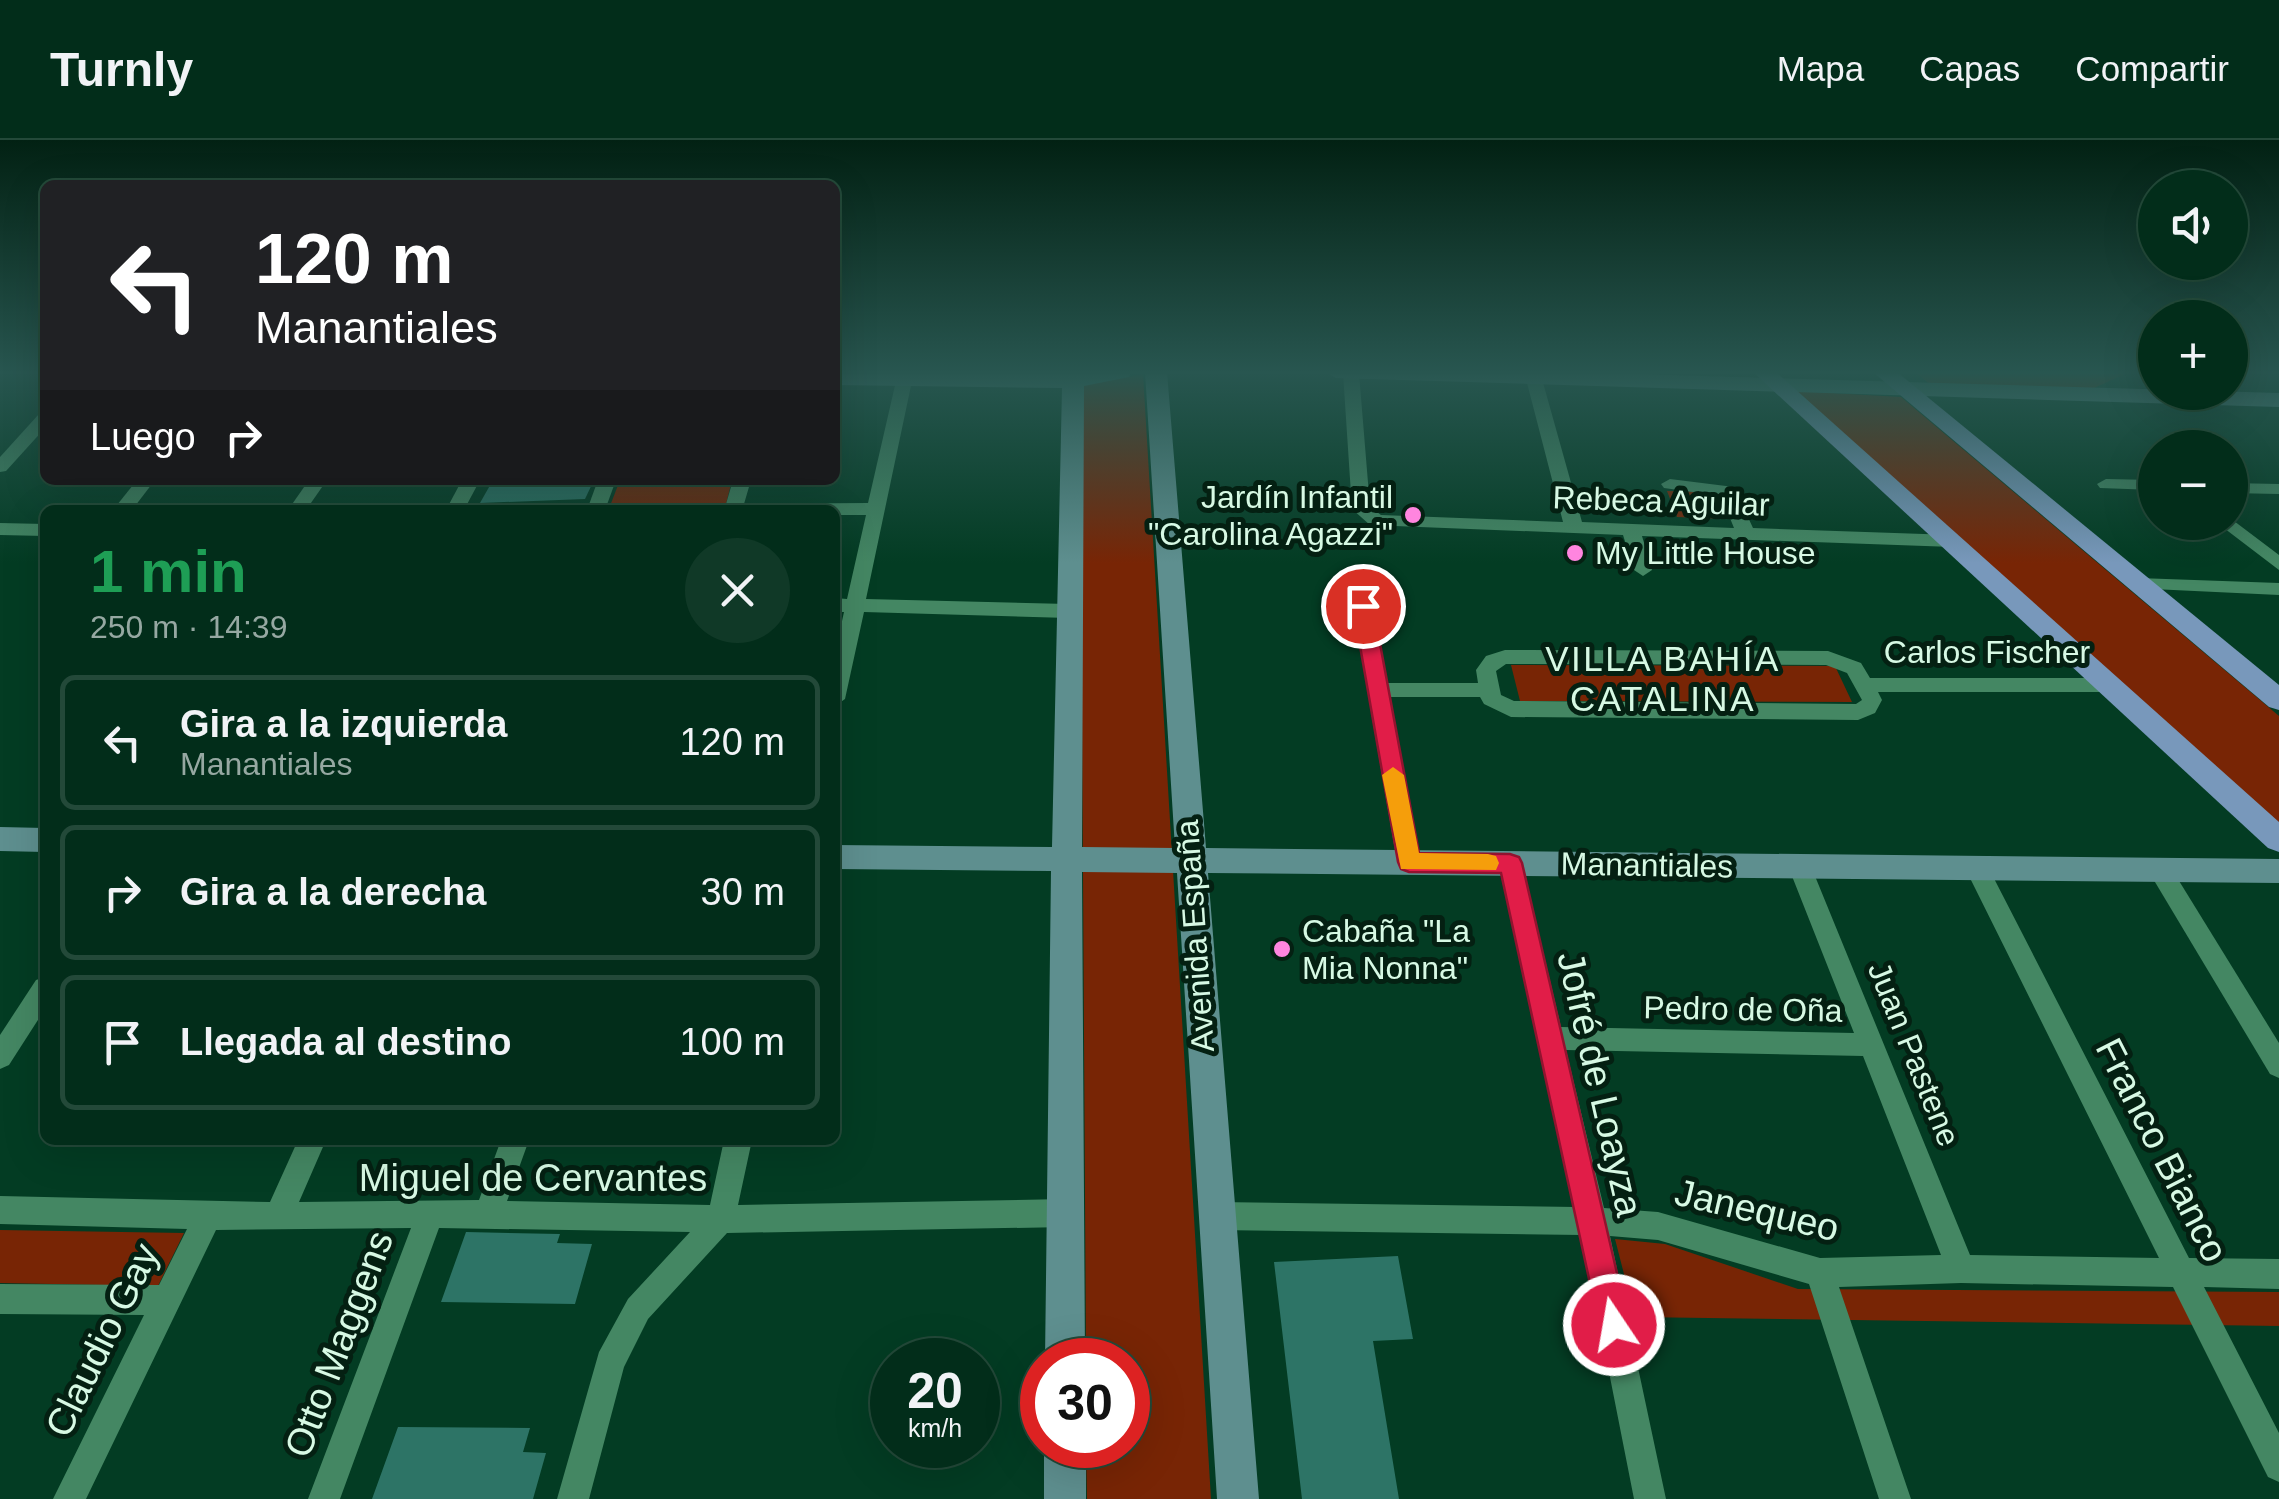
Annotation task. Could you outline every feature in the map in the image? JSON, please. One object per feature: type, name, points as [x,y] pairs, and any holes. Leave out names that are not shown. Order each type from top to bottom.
[{"type":"main road","points":[[1065,1338],[1071,435]]},
{"type":"main road","name":"Avenida España","points":[[1160,435],[1238,1499]]},
{"type":"main road","points":[[1833,435],[2279,840]]},
{"type":"main road","points":[[1960,435],[2279,700]]},
{"type":"main road","points":[[0,839],[40,840]]},
{"type":"main road","name":"Manantiales","points":[[840,857],[2279,871]]},
{"type":"main road","points":[[0,859],[40,860]]},
{"type":"main road","points":[[1065,1468],[1065,1499]]},
{"type":"street","points":[[0,467],[29,435]]},
{"type":"street","points":[[840,652],[845,605],[891,435]]},
{"type":"street","name":"Rebeca Aguilar","points":[[1356,435],[1361,510],[1367,518],[1380,522],[1952,542]]},
{"type":"street","points":[[1549,435],[1574,528]]},
{"type":"street","points":[[1670,484],[1728,491],[1746,534]]},
{"type":"street","points":[[2106,484],[2138,485]]},
{"type":"street","points":[[126,505],[142,485]]},
{"type":"street","points":[[2248,488],[2279,489]]},
{"type":"street","points":[[840,510],[874,510]]},
{"type":"street","points":[[0,529],[40,530]]},
{"type":"street","points":[[1632,530],[1643,570]]},
{"type":"street","points":[[2248,540],[2279,564]]},
{"type":"street","points":[[2138,584],[2279,589]]},
{"type":"street","points":[[845,605],[1068,611]]},
{"type":"street","points":[[1363,606],[1409,862]]},
{"type":"street","name":"Carlos Fischer","points":[[1505,657],[1828,658],[1854,668],[1871,704],[1858,712],[1518,710],[1494,702],[1488,690],[1487,666],[1505,657]]},
{"type":"street","name":"Carlos Fischer","points":[[1865,685],[2109,685]]},
{"type":"street","name":"Carlos Fischer","points":[[1378,690],[1488,690]]},
{"type":"street","name":"Jofré de Loayza","points":[[1510,863],[1593,1220],[1650,1499]]},
{"type":"street","name":"Juan Pastene","points":[[1800,866],[1961,1268]]},
{"type":"street","name":"Franco Bianco","points":[[1978,868],[2279,1466]]},
{"type":"street","points":[[2160,870],[2279,1066]]},
{"type":"street","points":[[0,1057],[34,1023]]},
{"type":"street","name":"Pedro de Oña","points":[[1551,1038],[1874,1045]]},
{"type":"street","points":[[278,1216],[310,1145]]},
{"type":"street","points":[[488,1214],[513,1145]]},
{"type":"street","points":[[573,1499],[610,1363],[638,1308],[721,1219],[737,1145]]},
{"type":"street","name":"Miguel de Cervantes","points":[[0,1210],[208,1216],[488,1214],[721,1219],[1066,1213]]},
{"type":"street","name":"Claudio Gay","points":[[69,1499],[208,1216]]},
{"type":"street","name":"Janequeo","points":[[1217,1216],[1593,1220],[1658,1226],[1820,1273],[1961,1268],[2279,1274]]},
{"type":"street","name":"Otto Maggens","points":[[324,1499],[429,1217]]},
{"type":"street","points":[[1820,1273],[1894,1499]]},
{"type":"street","points":[[0,1299],[167,1300]]},
{"type":"shaded area","points":[[1080,435],[1147,435],[1211,1499],[1087,1499],[1086,1468],[1150,1468],[1150,1338],[1086,1338]]},
{"type":"shaded area","points":[[1845,435],[1947,435],[2279,716],[2279,825]]},
{"type":"shaded area","points":[[618,485],[731,485],[726,504],[610,505]]},
{"type":"shaded area","points":[[1667,491],[1718,492],[1728,519],[1677,517]]},
{"type":"shaded area","points":[[1511,665],[1835,666],[1852,702],[1520,701]]},
{"type":"shaded area","points":[[0,1230],[184,1233],[158,1286],[0,1283]]},
{"type":"shaded area","points":[[1615,1239],[1665,1244],[1798,1289],[2279,1292],[2279,1326],[1635,1317]]},
{"type":"building","points":[[490,485],[592,485],[585,499],[480,503]]},
{"type":"building","points":[[466,1232],[560,1234],[557,1243],[592,1244],[575,1304],[441,1302]]},
{"type":"building","points":[[1398,1256],[1413,1339],[1373,1341],[1399,1499],[1302,1499],[1274,1262]]},
{"type":"building","points":[[398,1427],[530,1428],[523,1452],[546,1453],[533,1499],[372,1499]]},
{"type":"slow traffic","points":[[1393,775],[1409,862],[1488,863]]},
{"type":"place","name":"Jardín Infantil \"Carolina Agazzi\"","points":[[1413,515]]},
{"type":"place","name":"My Little House","points":[[1575,553]]},
{"type":"place","name":"Cabaña \"La Mia Nonna\"","points":[[1282,949]]},
{"type":"district","name":"VILLA BAHÍA CATALINA","points":[[1663,679]]},
{"type":"route","points":[[1363,606],[1409,862],[1510,863],[1614,1325]]}]
